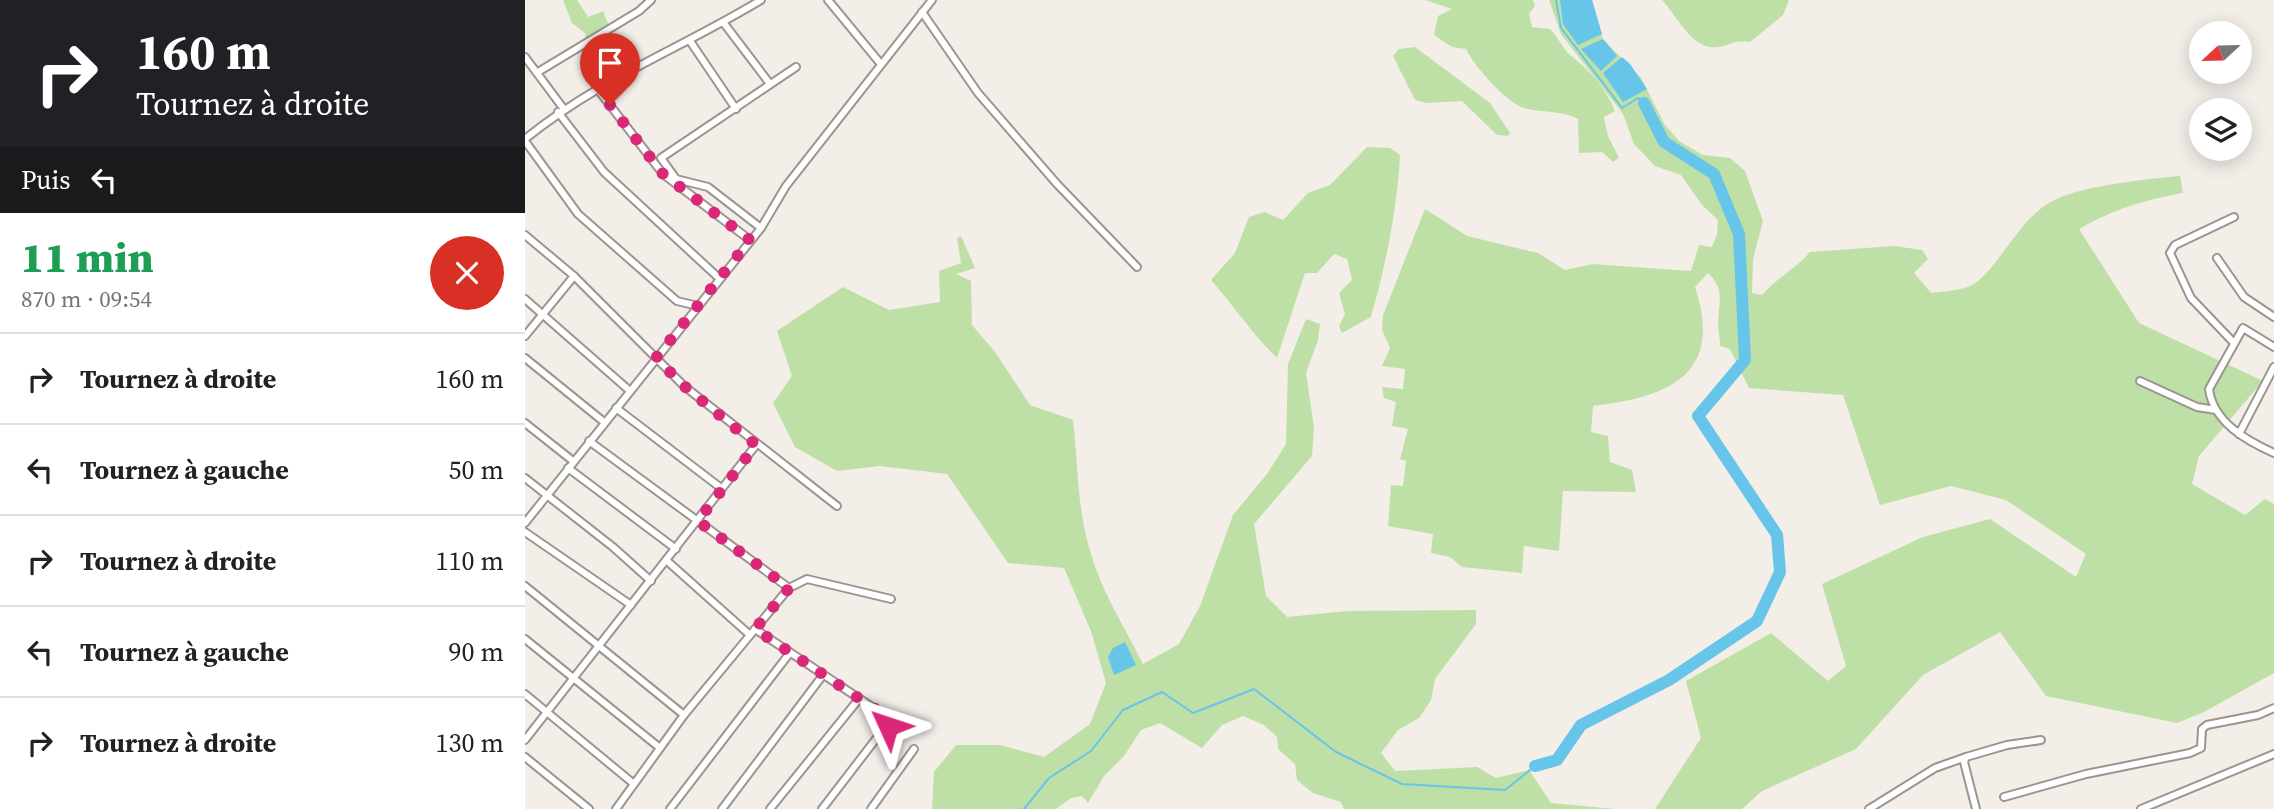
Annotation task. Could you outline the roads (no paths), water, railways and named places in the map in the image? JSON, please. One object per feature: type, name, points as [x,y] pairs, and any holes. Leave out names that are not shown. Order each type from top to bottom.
[{"type":"street","points":[[538,72],[639,11],[651,0]]},
{"type":"street","points":[[698,306],[677,301],[578,214],[525,140],[561,110],[597,87],[690,41],[761,0]]},
{"type":"street","points":[[828,0],[880,62]]},
{"type":"street","points":[[525,523],[761,228],[786,186],[880,62],[932,0]]},
{"type":"street","points":[[922,12],[978,93],[1057,184],[1137,267]]},
{"type":"street","points":[[723,22],[770,84]]},
{"type":"street","points":[[690,41],[736,108]]},
{"type":"street","points":[[525,57],[538,72],[604,172],[720,279]]},
{"type":"street","points":[[525,71],[532,66]]},
{"type":"street","points":[[761,228],[708,187],[676,179],[661,158],[796,67]]},
{"type":"street","points":[[597,87],[663,174],[750,240]]},
{"type":"street","points":[[2234,217],[2175,245],[2170,253],[2191,298],[2234,343]]},
{"type":"street","points":[[525,235],[574,276],[684,386],[837,506]]},
{"type":"street","points":[[2217,258],[2244,297],[2274,317]]},
{"type":"street","points":[[525,336],[574,276]]},
{"type":"street","points":[[525,299],[630,391]]},
{"type":"street","points":[[2274,347],[2244,328],[2209,389],[2216,410],[2239,433],[2274,453]]},
{"type":"street","points":[[525,358],[604,422]]},
{"type":"street","points":[[2239,433],[2274,367]]},
{"type":"street","points":[[2140,381],[2197,407],[2216,410]]},
{"type":"street","points":[[616,408],[721,488]]},
{"type":"street","points":[[525,423],[573,461]]},
{"type":"street","points":[[589,441],[789,588]]},
{"type":"street","points":[[525,740],[575,680],[756,445]]},
{"type":"street","points":[[568,468],[676,549]]},
{"type":"street","points":[[525,478],[613,547],[651,581]]},
{"type":"street","points":[[525,532],[631,605]]},
{"type":"street","points":[[666,560],[753,632],[887,717],[888,726],[822,809]]},
{"type":"street","points":[[616,809],[684,715],[789,588],[807,579],[891,599]]},
{"type":"street","points":[[525,586],[684,715]]},
{"type":"street","points":[[525,639],[660,748]]},
{"type":"street","points":[[670,809],[789,654]]},
{"type":"street","points":[[722,809],[823,675]]},
{"type":"street","points":[[525,694],[634,784]]},
{"type":"street","points":[[771,809],[858,700]]},
{"type":"street","points":[[2004,797],[2086,774],[2190,753],[2201,748],[2202,729],[2207,725],[2258,715],[2274,708]]},
{"type":"street","points":[[1869,809],[1935,768],[2013,743],[2041,740]]},
{"type":"street","points":[[871,809],[914,749]]},
{"type":"street","points":[[2141,809],[2274,754]]},
{"type":"street","points":[[525,757],[589,809]]},
{"type":"street","points":[[1966,757],[1964,762],[1976,809]]},
{"type":"water","points":[[1560,0],[1592,0],[1602,34],[1578,45],[1563,24]]},
{"type":"water","points":[[1603,39],[1617,56],[1601,71],[1581,49]]},
{"type":"water","points":[[1622,57],[1647,89],[1623,102],[1603,73]]},
{"type":"water","points":[[1125,642],[1136,665],[1114,675],[1108,657],[1113,648]]},
{"type":"waterway","points":[[1556,0],[1561,28],[1622,108],[1638,98],[1644,103]]},
{"type":"waterway","points":[[1535,766],[1557,760],[1581,725],[1669,680],[1757,621],[1780,572],[1777,535],[1698,416],[1745,360],[1739,234],[1714,174],[1664,142],[1644,103]]},
{"type":"waterway","points":[[1024,809],[1049,778],[1091,751],[1123,710],[1162,692],[1193,713],[1254,689],[1336,752],[1402,784],[1505,790],[1535,766]]}]
